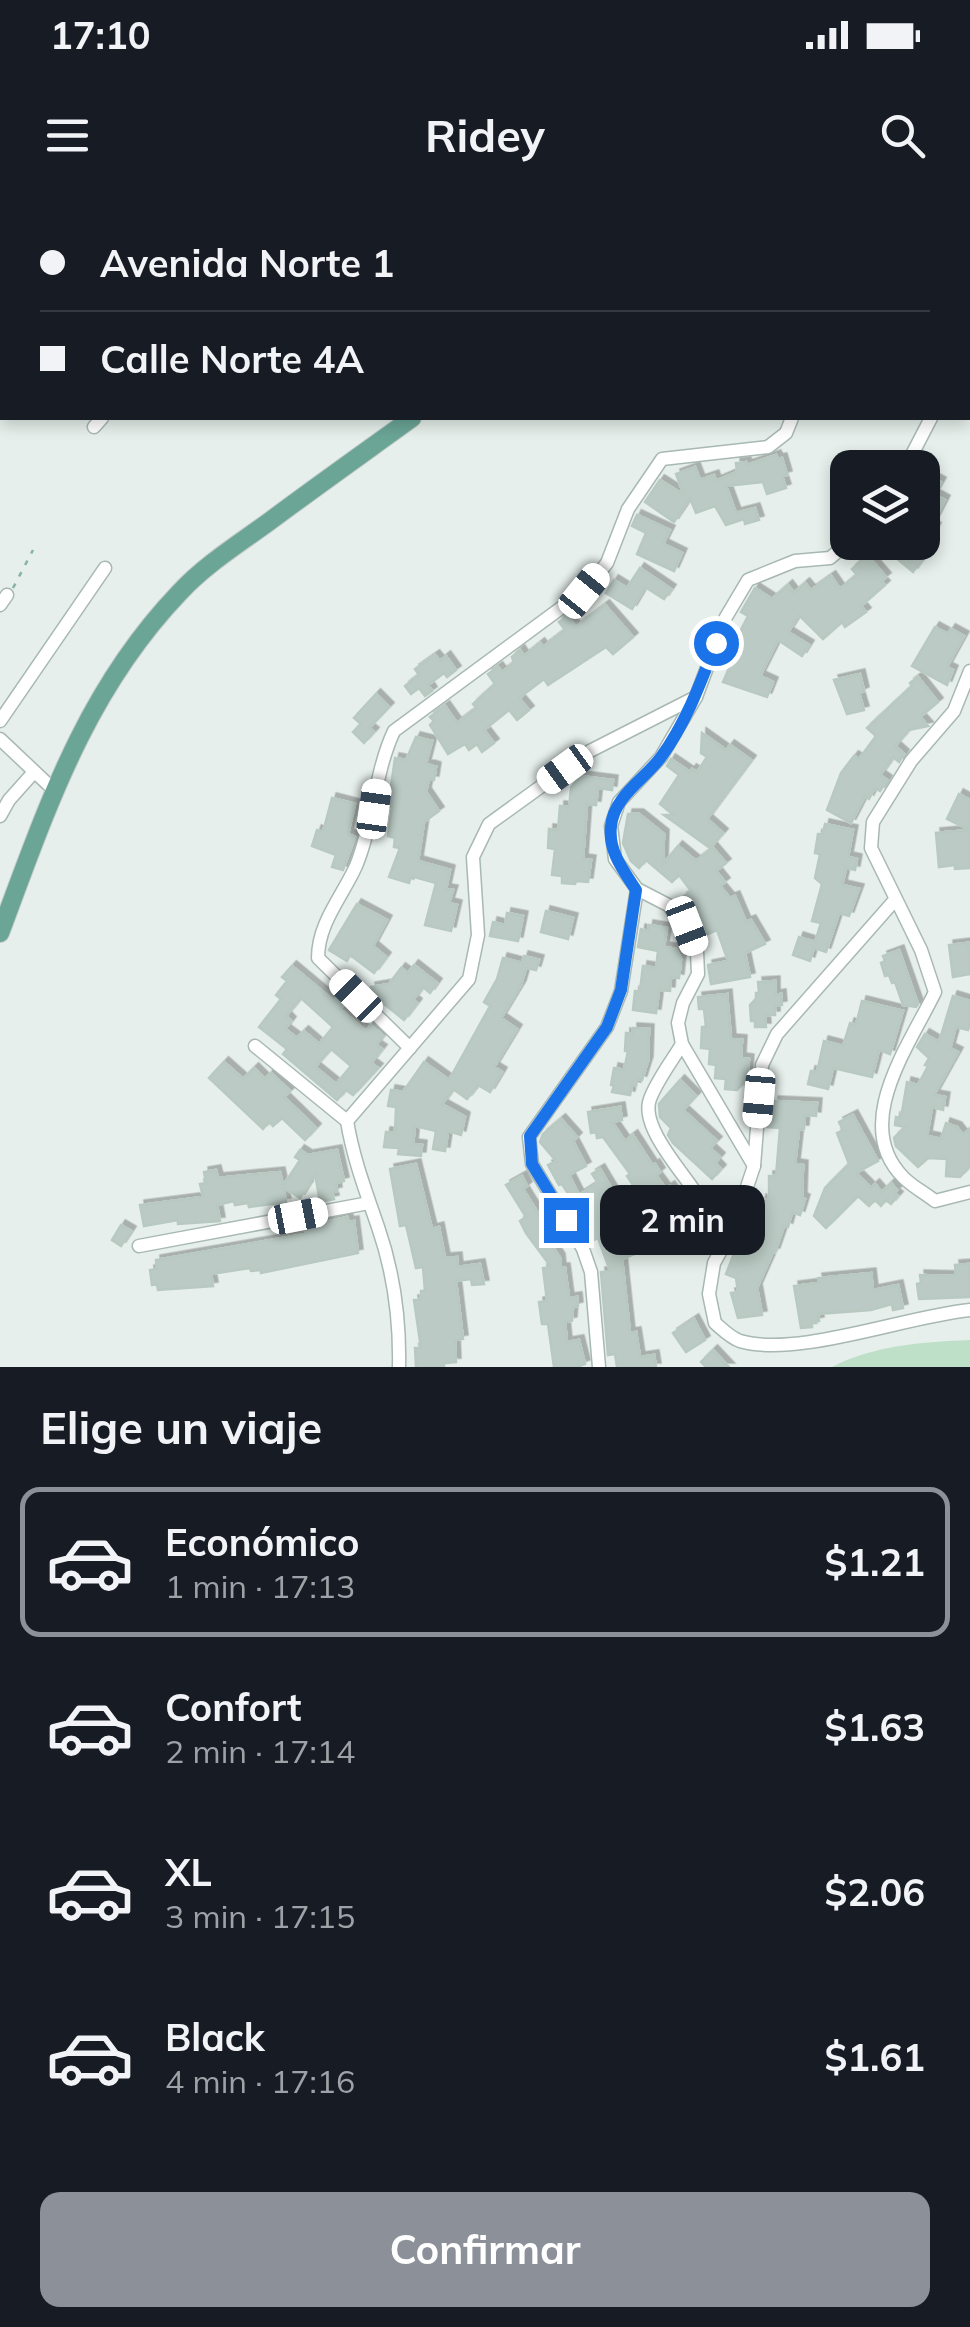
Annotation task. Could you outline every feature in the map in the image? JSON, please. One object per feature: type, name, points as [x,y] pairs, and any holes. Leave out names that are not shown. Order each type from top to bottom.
[{"type":"main road","points":[[0,934],[78,735],[105,689],[183,588],[409,420]]},
{"type":"street","points":[[410,1048],[318,958],[318,937],[355,866],[374,809],[381,758],[394,732],[584,591],[607,563],[628,509],[662,459],[768,446],[786,433],[791,420]]},
{"type":"street","points":[[914,450],[930,420]]},
{"type":"street","points":[[754,1166],[682,1044],[678,1023],[698,974],[697,952],[687,926],[668,905],[636,890],[615,859],[611,826],[619,802],[661,757],[696,697],[726,616],[748,580],[795,561],[830,558]]},
{"type":"street","points":[[0,721],[105,568]]},
{"type":"street","points":[[970,671],[954,711],[912,761],[872,822],[871,848],[921,950],[935,992],[882,1104],[880,1135],[902,1176],[936,1201],[970,1192]]},
{"type":"street","points":[[347,1121],[469,979],[478,936],[473,857],[489,824],[590,751],[696,697]]},
{"type":"street","points":[[0,738],[54,790]]},
{"type":"street","points":[[0,816],[34,772]]},
{"type":"street","points":[[600,1367],[591,1272],[583,1248],[532,1164],[530,1136],[607,1027],[621,990],[636,890]]},
{"type":"street","points":[[894,901],[777,1034],[762,1065],[754,1166],[733,1229],[714,1263],[710,1294],[715,1323],[738,1340],[776,1345],[970,1310]]},
{"type":"street","points":[[682,1044],[650,1100],[647,1113],[651,1127],[693,1189]]},
{"type":"street","points":[[255,1046],[347,1121],[396,1294],[399,1367]]},
{"type":"street","points":[[139,1246],[369,1202]]},
{"type":"path","points":[[4,600],[34,550]]},
{"type":"green space","points":[[970,1340],[970,1367],[832,1367],[882,1349]]},
{"type":"building","points":[[776,455],[782,458],[786,488],[767,494],[763,482],[726,486],[736,513],[755,508],[759,520],[745,524],[744,519],[726,525],[715,506],[696,513],[690,498],[674,522],[645,502],[660,480],[684,495],[676,474],[695,467],[700,480],[714,475],[716,481],[737,472],[736,463],[747,465]]},
{"type":"building","points":[[637,515],[670,530],[663,544],[682,553],[674,571],[637,554],[646,533],[632,526]]},
{"type":"building","points":[[862,560],[871,560],[886,577],[881,581],[885,585],[861,606],[866,612],[845,627],[842,622],[823,639],[799,615],[788,632],[809,645],[802,656],[778,640],[760,676],[773,682],[767,697],[723,682],[736,652],[731,649],[748,616],[741,612],[755,588],[772,599],[788,585],[794,593],[805,583],[811,590],[831,576],[840,589],[857,575],[852,569]]},
{"type":"building","points":[[899,560],[922,560],[913,572]]},
{"type":"building","points":[[640,568],[671,589],[664,599],[645,587],[632,609],[606,593],[614,580],[627,588]]},
{"type":"building","points":[[605,605],[633,637],[613,654],[606,647],[548,685],[544,679],[519,698],[529,710],[517,720],[509,710],[484,730],[494,743],[482,752],[477,744],[469,750],[465,744],[448,754],[430,725],[434,721],[430,717],[445,706],[457,723],[477,708],[473,704],[495,684],[488,674],[498,667],[502,672],[514,663],[512,657],[520,650],[524,656],[540,643],[543,647],[565,630],[559,622],[567,616],[576,627]]},
{"type":"building","points":[[935,627],[964,636],[947,667],[953,670],[947,685],[912,666]]},
{"type":"building","points":[[435,655],[440,661],[446,656],[456,670],[447,677],[444,673],[428,685],[432,691],[425,696],[419,688],[411,694],[405,686],[419,675],[415,669]]},
{"type":"building","points":[[860,674],[864,691],[859,693],[864,710],[847,714],[834,680]]},
{"type":"building","points":[[918,677],[938,702],[920,717],[928,726],[909,730],[895,746],[904,754],[899,762],[893,757],[880,775],[887,780],[880,791],[875,788],[869,799],[865,796],[851,823],[827,810],[841,773],[854,756],[859,759],[876,736],[867,728]]},
{"type":"building","points":[[376,694],[389,707],[369,728],[374,732],[364,743],[353,732],[361,724],[354,718]]},
{"type":"building","points":[[702,733],[726,750],[730,745],[751,760],[707,819],[723,833],[710,848],[664,815],[674,815],[660,804],[679,775],[667,766],[671,759],[690,772],[697,772],[707,757],[701,753]]},
{"type":"building","points":[[416,737],[432,741],[426,764],[436,767],[426,792],[439,811],[424,822],[418,861],[450,870],[446,889],[453,890],[449,903],[457,905],[451,931],[425,925],[436,883],[411,876],[409,883],[389,877],[400,848],[394,847],[395,838],[388,836],[392,807],[383,806],[386,793],[390,794],[395,758],[406,760]]},
{"type":"building","points":[[580,776],[613,780],[612,790],[598,788],[596,805],[587,804],[583,859],[591,860],[588,882],[562,883],[562,876],[552,875],[555,849],[548,848],[549,829],[558,830],[560,806],[569,807],[571,788]]},
{"type":"building","points":[[959,794],[970,800],[970,830],[947,819]]},
{"type":"building","points":[[332,798],[355,804],[348,834],[355,837],[343,870],[332,867],[336,855],[312,846],[317,830],[323,832]]},
{"type":"building","points":[[628,814],[639,814],[664,834],[663,864],[678,846],[696,861],[713,848],[726,863],[716,871],[725,882],[720,886],[730,898],[735,896],[746,922],[751,920],[765,944],[745,953],[750,977],[711,984],[708,965],[728,961],[717,930],[708,934],[696,906],[692,909],[683,897],[691,891],[679,875],[672,882],[646,860],[639,868],[631,861],[623,843]]},
{"type":"building","points":[[825,824],[853,830],[848,857],[857,859],[855,870],[846,868],[842,885],[859,889],[849,916],[839,913],[826,952],[814,948],[810,961],[793,955],[799,937],[815,942],[821,923],[812,921],[822,884],[815,878],[820,854],[815,853],[818,834],[823,834]]},
{"type":"building","points":[[970,830],[970,868],[939,867],[936,833]]},
{"type":"building","points":[[357,904],[387,920],[373,946],[386,957],[374,973],[350,955],[347,961],[329,950]]},
{"type":"building","points":[[546,911],[573,918],[568,939],[541,932]]},
{"type":"building","points":[[507,913],[523,916],[518,941],[490,936],[493,922],[505,925]]},
{"type":"building","points":[[649,925],[667,928],[664,947],[676,949],[681,959],[679,978],[671,977],[670,991],[659,990],[656,1013],[633,1010],[643,966],[656,968],[658,951],[638,947],[641,929],[648,931]]},
{"type":"building","points":[[968,943],[970,974],[953,977],[949,945]]},
{"type":"building","points":[[899,950],[916,1007],[903,1005],[895,982],[885,976],[881,963],[885,961],[883,956]]},
{"type":"building","points":[[524,956],[539,960],[536,970],[526,968],[521,985],[501,1018],[517,1029],[494,1067],[502,1072],[490,1092],[478,1085],[467,1099],[453,1089],[442,1104],[465,1117],[461,1135],[448,1131],[445,1151],[433,1149],[436,1131],[415,1126],[413,1144],[422,1145],[421,1156],[398,1154],[399,1148],[384,1147],[386,1132],[395,1133],[396,1107],[388,1106],[391,1090],[403,1092],[424,1062],[449,1080],[490,1006],[484,1002],[503,958],[522,963]]},
{"type":"building","points":[[414,965],[437,983],[430,993],[423,987],[404,1020],[373,995],[371,987],[389,984],[401,968],[408,973]]},
{"type":"building","points":[[292,966],[334,1001],[340,994],[347,1001],[340,1009],[366,1031],[371,1025],[383,1036],[376,1045],[382,1049],[371,1063],[378,1068],[353,1095],[346,1090],[337,1100],[283,1054],[287,1049],[259,1027],[281,999],[276,995],[287,981],[282,977]],"holes":[[[301,998],[333,1027],[319,1044],[304,1031],[297,1038],[285,1029],[291,1021],[286,1016]],[[331,1049],[351,1066],[336,1084],[315,1067]]]},
{"type":"building","points":[[775,981],[775,995],[781,994],[782,1005],[775,1006],[775,1015],[765,1015],[766,1027],[755,1027],[750,1005],[759,993],[758,982]]},
{"type":"building","points":[[727,994],[731,1039],[742,1040],[741,1058],[749,1059],[747,1079],[737,1090],[725,1089],[726,1079],[715,1078],[716,1065],[709,1064],[710,1049],[701,1048],[702,1027],[706,1027],[698,997]]},
{"type":"building","points":[[953,996],[970,1001],[970,1023],[968,1030],[956,1027],[950,1048],[958,1052],[934,1095],[945,1097],[943,1110],[932,1107],[927,1136],[941,1139],[946,1123],[957,1127],[963,1135],[970,1129],[970,1166],[960,1177],[946,1176],[947,1159],[928,1158],[918,1167],[896,1146],[894,1138],[905,1127],[895,1125],[896,1117],[901,1118],[907,1082],[918,1085],[928,1066],[925,1065],[929,1058],[917,1047],[925,1034],[939,1042]]},
{"type":"building","points":[[862,1001],[903,1011],[890,1054],[879,1050],[872,1077],[833,1068],[828,1089],[808,1084],[811,1071],[817,1072],[824,1041],[843,1046],[850,1023],[856,1025]]},
{"type":"building","points":[[633,1028],[649,1029],[648,1061],[642,1080],[637,1079],[636,1086],[632,1085],[630,1095],[612,1092],[614,1068],[624,1070],[626,1033],[633,1034]]},
{"type":"building","points":[[224,1062],[243,1079],[254,1068],[265,1079],[271,1073],[290,1091],[284,1097],[316,1128],[305,1140],[282,1118],[273,1126],[269,1122],[263,1129],[209,1078]]},
{"type":"building","points":[[680,1080],[696,1096],[683,1110],[717,1141],[710,1148],[720,1157],[715,1163],[721,1169],[712,1179],[673,1143],[668,1135],[671,1128],[660,1117],[659,1104]]},
{"type":"building","points":[[774,1101],[817,1103],[816,1116],[805,1115],[804,1129],[799,1129],[795,1164],[803,1165],[805,1199],[800,1215],[792,1212],[788,1227],[784,1226],[757,1288],[762,1315],[738,1318],[731,1293],[738,1292],[736,1278],[726,1274],[737,1246],[743,1249],[751,1225],[755,1226],[762,1199],[769,1201],[769,1176],[776,1176],[780,1128],[767,1127],[768,1117],[773,1117]]},
{"type":"building","points":[[620,1107],[622,1120],[612,1122],[625,1141],[633,1135],[660,1172],[656,1175],[666,1189],[670,1186],[681,1201],[673,1207],[681,1221],[690,1224],[683,1246],[664,1239],[652,1216],[668,1207],[656,1190],[639,1194],[627,1176],[630,1174],[603,1137],[591,1133],[588,1112]]},
{"type":"building","points":[[853,1115],[878,1161],[856,1173],[871,1188],[875,1184],[882,1192],[891,1183],[898,1196],[891,1204],[886,1200],[881,1206],[875,1200],[869,1206],[858,1196],[826,1228],[814,1216],[825,1188],[849,1164],[837,1133],[843,1130],[839,1122]]},
{"type":"building","points":[[561,1119],[577,1137],[573,1141],[586,1166],[569,1175],[579,1195],[598,1183],[592,1174],[600,1169],[616,1196],[607,1201],[615,1215],[610,1218],[623,1239],[631,1236],[637,1253],[622,1259],[630,1333],[636,1332],[640,1357],[654,1355],[656,1367],[617,1367],[615,1354],[608,1355],[601,1272],[610,1271],[598,1238],[590,1242],[586,1235],[591,1231],[548,1165],[556,1161],[540,1142],[543,1134]]},
{"type":"building","points":[[300,1150],[308,1155],[337,1150],[344,1181],[336,1183],[334,1199],[320,1202],[315,1174],[300,1198],[283,1187],[286,1202],[249,1207],[248,1203],[235,1205],[234,1201],[217,1205],[220,1221],[178,1224],[178,1220],[144,1226],[140,1205],[203,1197],[200,1184],[206,1183],[204,1172],[216,1170],[218,1178],[280,1172],[283,1186],[300,1160],[295,1157]]},
{"type":"building","points":[[416,1164],[432,1229],[439,1227],[445,1258],[457,1257],[458,1267],[480,1264],[484,1284],[472,1285],[471,1279],[456,1281],[463,1339],[455,1340],[456,1362],[444,1363],[444,1367],[416,1367],[415,1348],[421,1348],[414,1300],[421,1300],[421,1291],[425,1291],[423,1267],[416,1268],[406,1225],[400,1226],[390,1169]]},
{"type":"building","points":[[522,1176],[527,1186],[523,1189],[552,1236],[547,1238],[560,1258],[561,1268],[565,1268],[569,1298],[577,1297],[572,1321],[565,1322],[567,1342],[579,1340],[585,1364],[577,1367],[554,1367],[548,1324],[542,1324],[539,1302],[547,1301],[543,1268],[551,1267],[526,1233],[520,1221],[526,1217],[506,1185]]},
{"type":"building","points":[[347,1217],[349,1222],[354,1221],[358,1253],[261,1273],[250,1268],[211,1274],[213,1286],[158,1290],[157,1284],[152,1285],[150,1270],[157,1269],[156,1260],[306,1234],[305,1227]]},
{"type":"building","points":[[121,1225],[131,1231],[121,1246],[112,1240]]},
{"type":"building","points":[[969,1264],[970,1297],[919,1299],[920,1275],[956,1276],[955,1265]]},
{"type":"building","points":[[871,1273],[873,1290],[898,1285],[903,1308],[893,1310],[892,1304],[871,1310],[818,1314],[819,1321],[812,1322],[812,1327],[801,1328],[794,1286],[819,1283],[818,1278]]},
{"type":"building","points":[[694,1319],[705,1340],[686,1352],[673,1333]]},
{"type":"building","points":[[713,1350],[729,1367],[706,1367],[701,1362]]},
{"type":"route","points":[[566,1220],[532,1164],[530,1136],[607,1027],[621,990],[636,890],[615,859],[611,826],[619,802],[661,757],[696,697],[716,643]]}]
